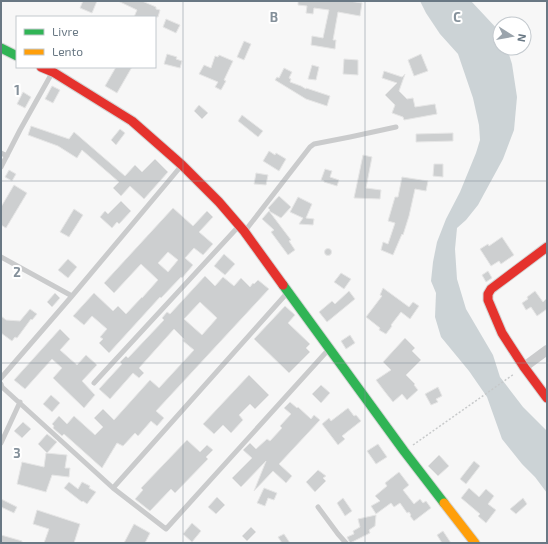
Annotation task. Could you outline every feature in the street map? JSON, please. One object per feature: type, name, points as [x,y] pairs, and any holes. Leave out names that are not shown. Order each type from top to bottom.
[{"type":"main road","points":[[1,48],[16,56]]},
{"type":"main road","points":[[43,68],[132,121],[182,165],[219,202],[242,229],[288,291],[471,542]]},
{"type":"main road","points":[[547,246],[491,289],[488,294],[488,300],[502,333],[524,367],[547,398]]},
{"type":"street","points":[[524,367],[547,350]]},
{"type":"lane","points":[[1,167],[52,72]]},
{"type":"lane","points":[[94,383],[242,229],[314,144],[396,126]]},
{"type":"lane","points":[[1,153],[7,156]]},
{"type":"lane","points":[[1,378],[182,165]]},
{"type":"lane","points":[[1,257],[72,296]]},
{"type":"lane","points":[[113,488],[288,291]]},
{"type":"lane","points":[[1,384],[2,387],[113,488],[166,529],[330,349]]},
{"type":"lane","points":[[1,443],[20,402]]},
{"type":"lane","points":[[318,507],[346,543]]},
{"type":"path","points":[[404,451],[524,367]]},
{"type":"shaded area","points":[[420,1],[471,1],[492,23],[492,56],[510,56],[512,64],[517,97],[514,130],[503,159],[478,205],[466,220],[457,228],[455,249],[457,279],[466,309],[493,355],[500,377],[523,407],[547,431],[547,493],[502,439],[487,397],[469,371],[441,337],[435,317],[436,293],[431,281],[437,242],[446,219],[460,192],[480,140],[479,125],[473,98],[458,54],[440,34]]},
{"type":"building","points":[[83,1],[97,1],[92,13],[80,8]]},
{"type":"building","points":[[118,1],[142,1],[160,10],[158,17],[156,17],[134,16],[137,10]]},
{"type":"building","points":[[298,1],[349,1],[362,3],[360,16],[338,12],[333,40],[336,40],[335,49],[311,45],[312,36],[323,38],[329,10],[314,8],[313,14],[306,13],[307,6],[298,5]]},
{"type":"building","points":[[166,19],[180,25],[176,33],[163,27]]},
{"type":"building","points":[[244,41],[251,44],[244,60],[237,57]]},
{"type":"building","points":[[167,54],[177,57],[176,59],[182,61],[180,68],[164,64]]},
{"type":"building","points":[[421,54],[428,71],[414,76],[408,60]]},
{"type":"building","points":[[219,55],[233,61],[221,90],[215,87],[218,82],[199,74],[204,65],[211,68],[215,56],[218,57]]},
{"type":"building","points":[[344,59],[358,60],[358,75],[343,74]]},
{"type":"building","points":[[312,65],[319,67],[316,80],[308,79]]},
{"type":"building","points":[[115,68],[131,68],[117,93],[105,86]]},
{"type":"building","points":[[284,68],[292,72],[289,78],[291,79],[290,82],[306,89],[330,96],[327,106],[306,99],[275,80],[277,77],[279,78]]},
{"type":"building","points":[[384,71],[402,77],[405,74],[399,91],[407,99],[413,98],[415,107],[435,104],[437,114],[404,120],[403,117],[392,113],[395,105],[385,95],[397,83],[382,78]]},
{"type":"building","points":[[52,86],[60,90],[53,103],[45,99]]},
{"type":"building","points":[[23,92],[31,97],[25,108],[17,104]]},
{"type":"building","points":[[199,105],[208,113],[202,119],[194,111]]},
{"type":"building","points":[[242,115],[263,131],[258,137],[238,121]]},
{"type":"building","points":[[31,126],[69,139],[74,132],[125,176],[135,165],[142,172],[155,159],[168,172],[144,199],[130,186],[121,196],[113,188],[119,182],[82,150],[77,158],[58,146],[28,135]]},
{"type":"building","points":[[120,129],[125,133],[116,145],[111,140]]},
{"type":"building","points":[[453,133],[453,141],[416,142],[416,134]]},
{"type":"building","points":[[269,151],[286,159],[279,171],[263,161]]},
{"type":"building","points":[[363,155],[372,157],[366,188],[381,190],[380,199],[354,198]]},
{"type":"building","points":[[434,164],[443,164],[443,177],[433,176]]},
{"type":"building","points":[[325,169],[332,171],[330,177],[339,180],[337,186],[321,180]]},
{"type":"building","points":[[9,170],[16,174],[12,181],[5,177]]},
{"type":"building","points":[[256,173],[268,175],[266,185],[254,184]]},
{"type":"building","points":[[402,177],[428,181],[426,191],[415,189],[403,235],[402,234],[393,255],[381,250],[383,242],[388,244],[395,223],[388,221],[395,197],[398,197]]},
{"type":"building","points":[[14,185],[27,193],[6,228],[1,225],[1,207]]},
{"type":"building","points":[[279,196],[291,207],[281,218],[269,211],[270,210],[268,208]]},
{"type":"building","points":[[298,197],[312,204],[306,218],[314,219],[313,225],[299,224],[303,218],[290,212]]},
{"type":"building","points":[[121,201],[131,211],[119,224],[117,222],[112,228],[100,217],[105,211],[108,214]]},
{"type":"building","points":[[173,208],[193,226],[207,211],[213,217],[199,232],[213,244],[203,255],[194,248],[185,258],[193,265],[182,278],[181,277],[161,298],[160,297],[109,353],[99,343],[103,339],[100,337],[107,329],[92,316],[84,325],[73,316],[94,293],[113,311],[118,306],[126,314],[158,280],[141,264],[114,293],[104,283]],"holes":[[[168,252],[178,260],[168,272],[158,263]]]},
{"type":"building","points":[[74,209],[83,215],[69,237],[60,232]]},
{"type":"building","points":[[269,211],[291,240],[289,241],[295,250],[288,255],[271,232],[274,230],[262,219]]},
{"type":"building","points":[[502,237],[514,255],[501,264],[499,261],[491,266],[480,249],[488,244],[489,246]]},
{"type":"building","points":[[328,248],[331,249],[331,255],[328,256],[325,255],[324,252],[325,249]]},
{"type":"building","points":[[224,254],[235,264],[225,275],[214,266]]},
{"type":"building","points":[[68,259],[77,267],[68,278],[58,270]]},
{"type":"building","points":[[488,271],[492,278],[486,282],[482,275]]},
{"type":"building","points":[[341,273],[351,279],[344,289],[334,282]]},
{"type":"building","points":[[205,276],[215,286],[223,277],[234,286],[241,278],[250,287],[258,280],[269,289],[156,411],[164,418],[157,426],[151,421],[138,436],[135,433],[123,446],[117,443],[102,468],[64,434],[62,436],[53,428],[54,426],[52,424],[59,416],[67,424],[74,416],[95,435],[103,427],[94,418],[103,409],[114,420],[150,380],[159,388],[194,350],[183,341],[184,339],[174,329],[139,368],[144,373],[139,378],[133,373],[110,399],[99,389],[122,364],[120,362],[126,356],[128,358],[164,320],[162,318],[167,312],[170,314]],"holes":[[[200,302],[217,318],[202,335],[184,319]]]},
{"type":"building","points":[[383,288],[409,307],[413,302],[419,306],[410,319],[401,312],[386,334],[379,330],[380,328],[366,317],[382,296],[380,295]]},
{"type":"building","points":[[349,291],[355,299],[327,322],[319,312],[332,301],[335,304]]},
{"type":"building","points":[[535,291],[543,302],[547,298],[547,309],[537,316],[531,307],[526,310],[522,303]]},
{"type":"building","points":[[55,293],[60,298],[52,307],[47,302]]},
{"type":"building","points":[[285,306],[295,315],[288,323],[310,344],[306,348],[310,352],[289,373],[254,339]]},
{"type":"building","points":[[30,309],[37,314],[32,320],[31,319],[17,338],[15,337],[12,341],[1,333],[1,316],[6,320],[20,321]]},
{"type":"building","points":[[60,329],[70,339],[60,350],[77,365],[86,355],[97,365],[82,381],[95,395],[84,408],[53,378],[62,368],[52,359],[25,389],[14,380]]},
{"type":"building","points":[[350,335],[355,343],[346,349],[341,341]]},
{"type":"building","points":[[405,338],[415,348],[412,351],[421,360],[406,375],[415,384],[414,385],[418,390],[407,400],[402,394],[393,402],[376,380],[391,370],[383,362]]},
{"type":"building","points":[[249,375],[269,395],[255,409],[250,404],[239,415],[243,420],[231,433],[223,425],[214,434],[203,424]]},
{"type":"building","points":[[321,385],[330,393],[321,403],[312,394]]},
{"type":"building","points":[[438,387],[442,396],[436,399],[438,402],[431,405],[425,394]]},
{"type":"building","points":[[51,395],[60,403],[52,412],[43,404]]},
{"type":"building","points":[[290,402],[311,419],[314,415],[320,420],[279,464],[292,476],[286,483],[273,471],[254,491],[266,461],[241,487],[232,478],[252,458],[243,450],[250,443],[256,449],[267,439],[270,441],[282,428],[280,426],[291,414],[284,408]]},
{"type":"building","points":[[348,408],[354,416],[356,415],[361,421],[342,436],[345,439],[338,445],[322,424],[329,418],[331,421]]},
{"type":"building","points":[[23,422],[31,429],[22,438],[14,431]]},
{"type":"building","points":[[47,434],[57,442],[47,453],[38,444]]},
{"type":"building","points":[[187,440],[200,452],[207,445],[213,450],[206,457],[208,459],[175,493],[171,489],[150,511],[135,499],[143,490],[141,488]]},
{"type":"building","points":[[378,444],[387,457],[376,464],[367,451]]},
{"type":"building","points":[[46,453],[67,455],[65,468],[70,468],[69,477],[52,475],[46,492],[17,484],[22,462],[44,467]]},
{"type":"building","points":[[439,455],[449,466],[438,476],[428,466]]},
{"type":"building","points":[[474,461],[480,466],[466,484],[460,479]]},
{"type":"building","points":[[318,470],[326,476],[323,478],[326,481],[315,492],[306,482]]},
{"type":"building","points":[[399,472],[409,485],[403,490],[414,504],[420,499],[423,503],[426,501],[431,508],[414,521],[409,512],[407,513],[400,503],[394,507],[391,503],[376,514],[371,506],[380,501],[375,496],[387,486],[385,483]]},
{"type":"building","points":[[69,482],[78,489],[82,482],[90,486],[89,488],[96,492],[87,504],[83,501],[82,502],[64,488]]},
{"type":"building","points":[[264,488],[277,493],[274,500],[268,498],[265,506],[257,503]]},
{"type":"building","points":[[469,488],[479,497],[486,489],[494,496],[488,504],[496,510],[486,523],[478,516],[480,514],[461,498]]},
{"type":"building","points":[[217,497],[225,505],[216,514],[208,507]]},
{"type":"building","points":[[343,498],[352,511],[345,516],[337,503]]},
{"type":"building","points":[[523,498],[527,504],[516,514],[510,509]]},
{"type":"building","points":[[1,499],[17,507],[14,513],[1,507]]},
{"type":"building","points":[[37,510],[80,524],[74,543],[44,543],[49,529],[33,524]]},
{"type":"building","points":[[376,515],[375,526],[369,530],[370,533],[350,543],[347,537],[354,534],[353,531],[360,527],[358,519]]},
{"type":"building","points":[[192,523],[201,531],[192,542],[183,534]]},
{"type":"building","points":[[134,524],[150,533],[145,543],[124,543]]},
{"type":"building","points":[[251,527],[256,532],[247,541],[242,536]]},
{"type":"building","points":[[443,531],[451,543],[442,543],[437,535]]},
{"type":"building","points":[[284,534],[290,543],[282,543],[278,537]]},
{"type":"building","points":[[1,535],[22,541],[22,543],[1,543]]},
{"type":"traffic: fast","points":[[1,48],[16,56]]},
{"type":"traffic: fast","points":[[283,285],[404,451],[444,503]]},
{"type":"traffic: slow","points":[[444,503],[475,543]]},
{"type":"traffic: jam","points":[[43,68],[53,72],[132,121],[182,165],[219,202],[244,231],[283,285]]},
{"type":"traffic: jam","points":[[547,247],[491,289],[488,294],[488,300],[502,333],[524,367],[547,398]]}]
